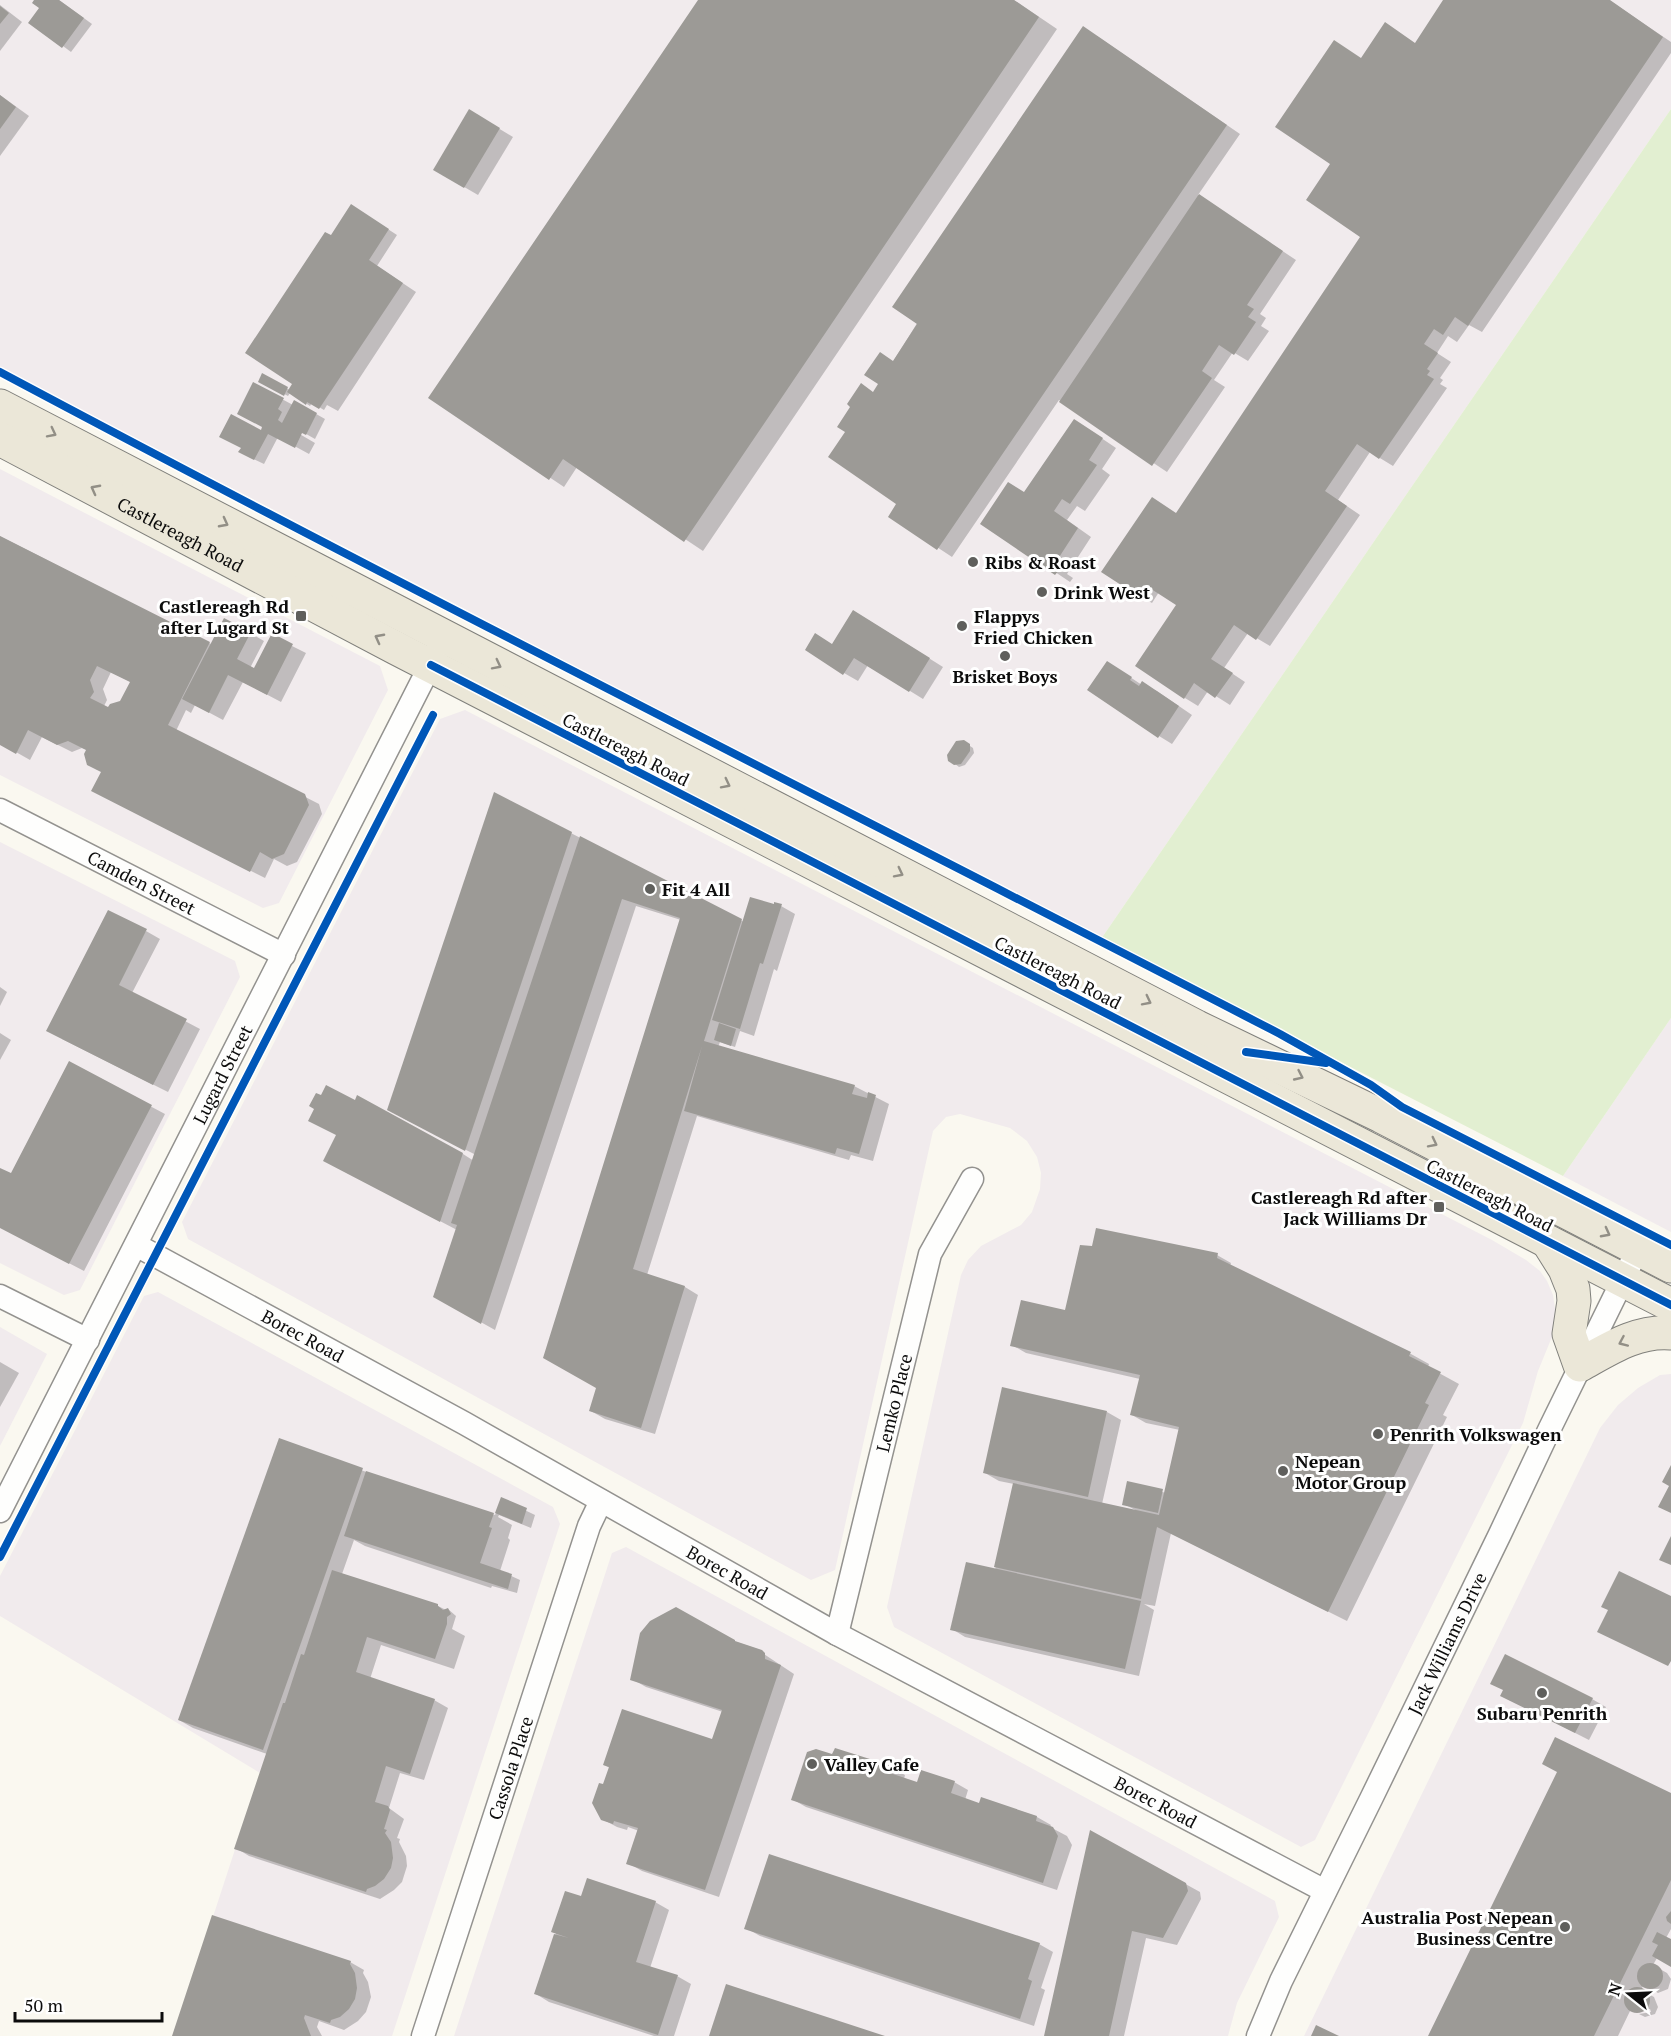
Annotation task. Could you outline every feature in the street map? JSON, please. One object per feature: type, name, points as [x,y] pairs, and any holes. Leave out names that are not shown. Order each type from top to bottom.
[{"type":"main road","name":"Castlereagh Road","points":[[0,406],[438,652],[1548,1242],[1671,1305]]},
{"type":"main road","name":"Castlereagh Road","points":[[0,440],[438,652],[1226,1042],[1381,1116],[1671,1266]]},
{"type":"main road","points":[[1548,1242],[1565,1269],[1573,1289],[1574,1300],[1569,1334],[1580,1365],[1630,1338],[1659,1332],[1671,1333]]},
{"type":"street","name":"Lugard Street","points":[[0,1511],[438,652]]},
{"type":"street","name":"Camden Street","points":[[0,810],[284,955]]},
{"type":"street","name":"Lemko Place","points":[[837,1634],[930,1254],[972,1179]]},
{"type":"street","name":"Borec Road","points":[[136,1245],[464,1423],[837,1634],[1325,1891]]},
{"type":"street","name":"Jack Williams Drive","points":[[1258,2036],[1268,2009],[1638,1249]]},
{"type":"street","points":[[0,1296],[88,1340]]},
{"type":"street","name":"Cassola Place","points":[[423,2036],[589,1526],[601,1501]]},
{"type":"shaded area","points":[[0,0],[1671,0],[1671,109],[1101,939],[0,368]]},
{"type":"shaded area","points":[[0,469],[380,666],[388,690],[279,903],[263,908],[0,775]]},
{"type":"shaded area","points":[[465,710],[1492,1240],[1540,1271],[1553,1295],[1554,1332],[1538,1371],[1523,1423],[1315,1840],[1301,1847],[894,1627],[887,1607],[961,1275],[968,1260],[981,1246],[1021,1225],[1032,1212],[1040,1189],[1041,1173],[1037,1157],[1027,1141],[1010,1128],[960,1114],[946,1117],[933,1131],[835,1570],[811,1580],[188,1239],[182,1222],[440,719]]},
{"type":"shaded area","points":[[0,842],[235,961],[240,977],[80,1290],[64,1295],[0,1263]]},
{"type":"shaded area","points":[[1671,1018],[1671,1232],[1563,1176]]},
{"type":"shaded area","points":[[158,1292],[553,1507],[560,1524],[392,2036],[174,2036],[260,1773],[0,1616],[0,1576],[144,1296]]},
{"type":"shaded area","points":[[0,1327],[47,1354],[0,1446]]},
{"type":"shaded area","points":[[1671,1374],[1671,2036],[1304,2036],[1600,1428],[1618,1405],[1638,1388],[1660,1375]]},
{"type":"shaded area","points":[[626,1547],[1275,1901],[1279,1917],[1237,2003],[1228,2036],[454,2036],[612,1553]]},
{"type":"green space","points":[[1671,109],[1671,1018],[1563,1176],[1101,939]]},
{"type":"building","points":[[34,0],[59,0],[84,18],[62,48],[28,23],[39,8],[32,3]]},
{"type":"building","points":[[698,0],[1014,0],[1039,17],[684,542],[563,459],[549,480],[428,398]]},
{"type":"building","points":[[1443,0],[1610,0],[1663,37],[1468,326],[1455,317],[1443,335],[1434,329],[1424,344],[1438,353],[1427,369],[1430,371],[1427,375],[1434,379],[1379,459],[1357,444],[1325,491],[1347,506],[1256,640],[1234,625],[1211,659],[1233,673],[1215,698],[1194,683],[1184,699],[1135,666],[1176,605],[1145,585],[1138,596],[1101,572],[1152,497],[1176,513],[1360,237],[1306,200],[1330,164],[1275,127],[1334,40],[1361,58],[1385,22],[1415,43]]},
{"type":"building","points":[[0,6],[9,13],[0,24]]},
{"type":"building","points":[[1083,26],[1227,125],[937,550],[888,517],[896,504],[828,457],[845,432],[837,427],[850,407],[847,404],[861,383],[873,392],[878,384],[864,375],[880,352],[893,361],[917,324],[892,307]]},
{"type":"building","points":[[0,95],[16,107],[0,129]]},
{"type":"building","points":[[469,109],[500,128],[464,188],[433,170]]},
{"type":"building","points":[[1199,194],[1283,251],[1247,305],[1254,309],[1248,317],[1256,322],[1234,355],[1219,345],[1202,371],[1212,378],[1152,466],[1059,402]]},
{"type":"building","points":[[351,204],[389,229],[369,260],[403,283],[319,409],[307,402],[306,405],[287,392],[292,384],[245,353],[325,232],[331,235]]},
{"type":"building","points":[[262,373],[288,387],[284,396],[258,382]]},
{"type":"building","points":[[253,382],[284,398],[278,409],[282,412],[278,420],[282,423],[294,400],[317,413],[306,435],[302,433],[295,448],[268,434],[254,460],[238,452],[241,448],[219,437],[231,414],[261,430],[262,427],[237,414]]},
{"type":"building","points":[[1074,419],[1103,438],[1089,460],[1097,465],[1070,504],[1062,499],[1054,511],[1078,528],[1054,565],[1060,569],[1055,575],[980,524],[1008,482],[1024,492]]},
{"type":"building","points":[[0,536],[210,642],[168,725],[305,794],[309,805],[284,854],[272,859],[260,852],[250,872],[91,791],[101,772],[87,765],[84,754],[86,750],[68,741],[57,745],[28,730],[16,754],[0,745]],"holes":[[[97,666],[130,682],[120,701],[108,707],[90,698],[94,692],[90,680]]]},
{"type":"building","points":[[853,610],[930,658],[909,692],[854,658],[843,675],[805,650],[815,633],[832,644]]},
{"type":"building","points":[[224,618],[251,632],[237,659],[254,668],[272,633],[293,644],[267,695],[228,675],[209,713],[182,699]]},
{"type":"building","points":[[1107,661],[1132,677],[1130,680],[1139,686],[1142,681],[1179,706],[1158,738],[1087,690]]},
{"type":"building","points":[[964,740],[970,744],[970,751],[961,764],[954,765],[948,761],[947,755],[956,741]]},
{"type":"building","points":[[494,792],[572,832],[465,1151],[387,1110]]},
{"type":"building","points":[[580,836],[742,919],[704,1041],[855,1085],[852,1094],[867,1098],[868,1092],[876,1095],[859,1154],[837,1148],[835,1154],[684,1111],[702,1046],[633,1269],[685,1286],[641,1428],[589,1411],[596,1388],[543,1358],[680,918],[622,899],[481,1324],[433,1297],[457,1225],[451,1223]]},
{"type":"building","points":[[750,897],[782,904],[763,964],[760,963],[740,1029],[712,1020]]},
{"type":"building","points":[[108,910],[147,929],[119,985],[187,1019],[153,1085],[46,1031]]},
{"type":"building","points":[[719,1023],[736,1029],[731,1046],[714,1040]]},
{"type":"building","points":[[69,1061],[152,1105],[69,1264],[0,1228],[0,1168],[11,1173]]},
{"type":"building","points":[[326,1085],[355,1100],[357,1095],[463,1153],[440,1222],[323,1161],[336,1135],[308,1121],[314,1109],[309,1106],[316,1093],[321,1095]]},
{"type":"building","name":"Nepean Motor Group","points":[[1096,1228],[1218,1253],[1217,1258],[1411,1352],[1409,1356],[1441,1372],[1425,1403],[1429,1405],[1328,1612],[1157,1527],[1141,1599],[994,1567],[1013,1483],[1159,1515],[1179,1427],[1130,1415],[1140,1375],[1010,1346],[1021,1300],[1065,1310],[1080,1245],[1092,1246]]},
{"type":"building","points":[[1002,1387],[1107,1411],[1088,1497],[983,1473]]},
{"type":"building","points":[[279,1438],[363,1468],[263,1750],[178,1720]]},
{"type":"building","points":[[1671,1465],[1671,1513],[1658,1507],[1669,1486],[1662,1482]]},
{"type":"building","points":[[366,1471],[494,1513],[489,1527],[492,1528],[480,1563],[512,1574],[508,1589],[344,1536]]},
{"type":"building","points":[[1127,1481],[1163,1489],[1158,1513],[1122,1505]]},
{"type":"building","points":[[501,1497],[527,1508],[522,1524],[495,1513]]},
{"type":"building","points":[[1671,1536],[1671,1565],[1659,1560]]},
{"type":"building","points":[[966,1562],[1141,1601],[1125,1669],[950,1630]]},
{"type":"building","points":[[332,1570],[438,1604],[443,1610],[448,1608],[451,1614],[447,1617],[447,1624],[435,1659],[367,1637],[356,1672],[435,1699],[410,1774],[386,1766],[375,1802],[388,1806],[390,1810],[384,1829],[387,1830],[385,1833],[391,1842],[393,1858],[391,1868],[384,1879],[367,1889],[366,1892],[234,1849],[283,1703],[285,1703],[301,1654],[304,1655]]},
{"type":"building","points":[[1619,1571],[1671,1596],[1671,1661],[1668,1666],[1597,1632],[1608,1610],[1601,1607]]},
{"type":"building","points":[[676,1607],[735,1641],[762,1650],[765,1653],[765,1659],[781,1665],[705,1890],[626,1864],[638,1828],[601,1820],[592,1803],[599,1783],[603,1784],[609,1767],[603,1765],[622,1709],[712,1739],[722,1710],[630,1680],[640,1633],[650,1621]]},
{"type":"building","name":"Subaru Penrith","points":[[1505,1654],[1593,1698],[1575,1733],[1500,1696],[1503,1690],[1490,1684]]},
{"type":"building","name":"Australia Post Nepean Business Centre","points":[[1555,1737],[1671,1793],[1671,1880],[1594,2036],[1428,2036],[1557,1772],[1542,1764]]},
{"type":"building","points":[[835,1748],[892,1766],[890,1773],[917,1782],[921,1770],[955,1781],[951,1793],[979,1803],[981,1797],[1037,1816],[1036,1821],[1053,1827],[1058,1836],[1043,1883],[791,1800],[807,1752],[816,1749],[832,1754]]},
{"type":"building","points":[[1090,1830],[1186,1883],[1188,1891],[1163,1938],[1132,1931],[1109,2036],[1044,2036]]},
{"type":"building","points":[[769,1854],[1040,1943],[1028,1979],[1032,1981],[1020,2019],[744,1929]]},
{"type":"building","points":[[587,1878],[656,1901],[636,1962],[678,1975],[658,2035],[534,1994],[554,1934],[569,1938],[551,1932],[565,1891],[581,1896]]},
{"type":"building","points":[[1671,1911],[1671,1924],[1666,1917]]},
{"type":"building","points":[[212,1915],[351,1961],[357,1988],[355,1999],[349,2009],[340,2017],[331,2020],[330,2023],[305,2015],[311,2036],[172,2036]]},
{"type":"building","points":[[1657,1932],[1671,1939],[1671,1967],[1652,1956],[1658,1945],[1652,1942]]},
{"type":"building","points":[[1650,1963],[1659,1967],[1663,1976],[1659,1985],[1650,1989],[1641,1985],[1637,1976],[1641,1967]]},
{"type":"building","points":[[726,1984],[885,2036],[709,2036]]},
{"type":"building","points":[[1637,1987],[1646,1991],[1650,2000],[1646,2009],[1637,2013],[1628,2009],[1624,2000],[1628,1991]]},
{"type":"building","points":[[1316,2025],[1339,2036],[1311,2036]]},
{"type":"cycle path","points":[[0,372],[479,623],[1280,1034],[1371,1085],[1402,1107],[1671,1245]]},
{"type":"cycle path","points":[[431,665],[1671,1305]]},
{"type":"cycle path","points":[[0,1557],[433,715]]},
{"type":"cycle path","points":[[1246,1052],[1326,1063]]},
{"type":"place","name":"Ribs & Roast","points":[[973,562]]},
{"type":"place","name":"Drink West","points":[[1042,592]]},
{"type":"place","name":"Castlereagh Rd after Lugard St","points":[[301,616]]},
{"type":"place","name":"Flappys Fried Chicken","points":[[962,626]]},
{"type":"place","name":"Brisket Boys","points":[[1005,656]]},
{"type":"place","name":"Fit 4 All","points":[[650,889]]},
{"type":"place","name":"Castlereagh Rd after Jack Williams Dr","points":[[1439,1207]]},
{"type":"place","name":"Penrith Volkswagen","points":[[1378,1434]]},
{"type":"place","name":"Nepean Motor Group","points":[[1283,1471]]},
{"type":"place","name":"Subaru Penrith","points":[[1542,1693]]},
{"type":"place","name":"Valley Cafe","points":[[812,1764]]},
{"type":"place","name":"Australia Post Nepean Business Centre","points":[[1565,1927]]}]
